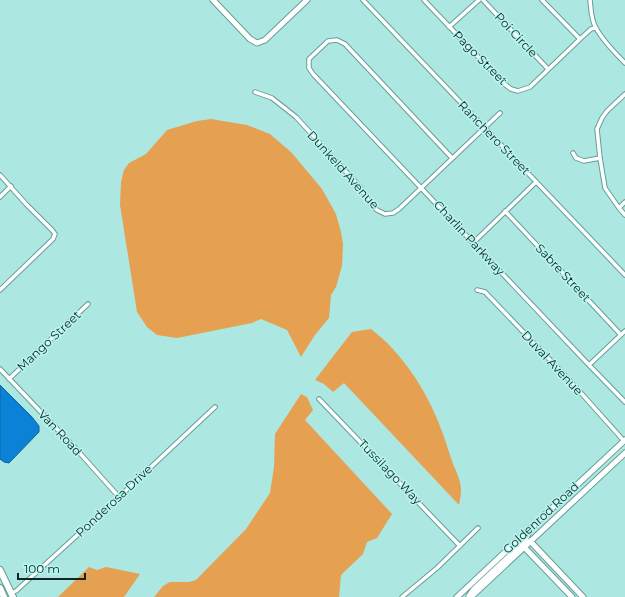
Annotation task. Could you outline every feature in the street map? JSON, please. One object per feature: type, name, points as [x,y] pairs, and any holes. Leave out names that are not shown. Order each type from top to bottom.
[{"type":"main road","points":[[213,0],[250,39],[257,43],[265,40],[307,0]]},
{"type":"main road","name":"Goldenrod Road","points":[[457,597],[624,440]]},
{"type":"main road","name":"Goldenrod Road","points":[[470,597],[625,453]]},
{"type":"main road","points":[[535,524],[525,538],[524,547],[572,597]]},
{"type":"main road","points":[[470,597],[474,589],[519,547],[521,542],[520,538]]},
{"type":"main road","points":[[530,542],[583,597]]},
{"type":"main road","points":[[0,570],[12,595]]},
{"type":"main road","points":[[0,588],[2,597]]},
{"type":"street","name":"Ranchero Street","points":[[363,0],[625,275]]},
{"type":"street","name":"Pago Street","points":[[424,0],[503,83],[511,89],[518,91],[530,87],[591,29],[595,28]]},
{"type":"street","points":[[449,27],[479,0]]},
{"type":"street","name":"Poi Circle","points":[[483,0],[548,69]]},
{"type":"street","points":[[542,0],[580,40]]},
{"type":"street","points":[[590,0],[595,28],[607,44],[625,63]]},
{"type":"street","name":"Charlin Parkway","points":[[452,158],[345,44],[337,40],[328,41],[309,59],[309,68],[314,74],[589,365],[624,399]]},
{"type":"street","name":"Dunkeld Avenue","points":[[255,92],[272,98],[296,117],[360,187],[371,204],[377,210],[385,214],[392,213],[399,209],[500,113]]},
{"type":"street","points":[[625,94],[607,110],[597,129],[605,188],[618,208],[625,215]]},
{"type":"street","points":[[573,153],[576,158],[584,161],[600,158]]},
{"type":"street","points":[[0,175],[55,234],[54,239],[0,290]]},
{"type":"street","points":[[473,243],[536,182]]},
{"type":"street","points":[[0,197],[11,186]]},
{"type":"street","points":[[618,208],[625,202]]},
{"type":"street","name":"Sabre Street","points":[[506,211],[621,335]]},
{"type":"street","name":"Duval Avenue","points":[[477,290],[485,292],[624,440]]},
{"type":"street","name":"Mango Street","points":[[9,379],[88,304]]},
{"type":"street","points":[[589,365],[625,331]]},
{"type":"street","name":"Van Road","points":[[0,369],[77,450],[119,497]]},
{"type":"street","name":"Tussilago Way","points":[[319,399],[460,546]]},
{"type":"street","name":"Ponderosa Drive","points":[[12,595],[215,407]]},
{"type":"street","points":[[402,597],[437,568],[478,528]]},
{"type":"shaded area","points":[[211,119],[247,125],[270,134],[292,153],[322,189],[336,214],[343,244],[342,266],[336,287],[331,295],[329,318],[315,335],[301,357],[287,330],[261,319],[252,323],[177,338],[157,335],[147,327],[137,312],[120,205],[121,182],[124,170],[129,163],[146,154],[167,130],[197,121]]},
{"type":"shaded area","points":[[371,329],[403,360],[428,399],[435,413],[460,482],[461,492],[459,505],[344,383],[333,392],[324,384],[315,380],[352,332]]},
{"type":"shaded area","points":[[301,394],[307,397],[313,410],[305,420],[392,514],[377,538],[367,542],[363,554],[341,575],[339,597],[154,597],[163,586],[170,582],[189,582],[196,580],[246,529],[270,493],[274,467],[275,434]]},
{"type":"shaded area","points":[[89,567],[97,570],[106,567],[140,574],[124,597],[58,597]]},
{"type":"water","points":[[0,385],[39,426],[39,432],[9,463],[0,459]]}]
